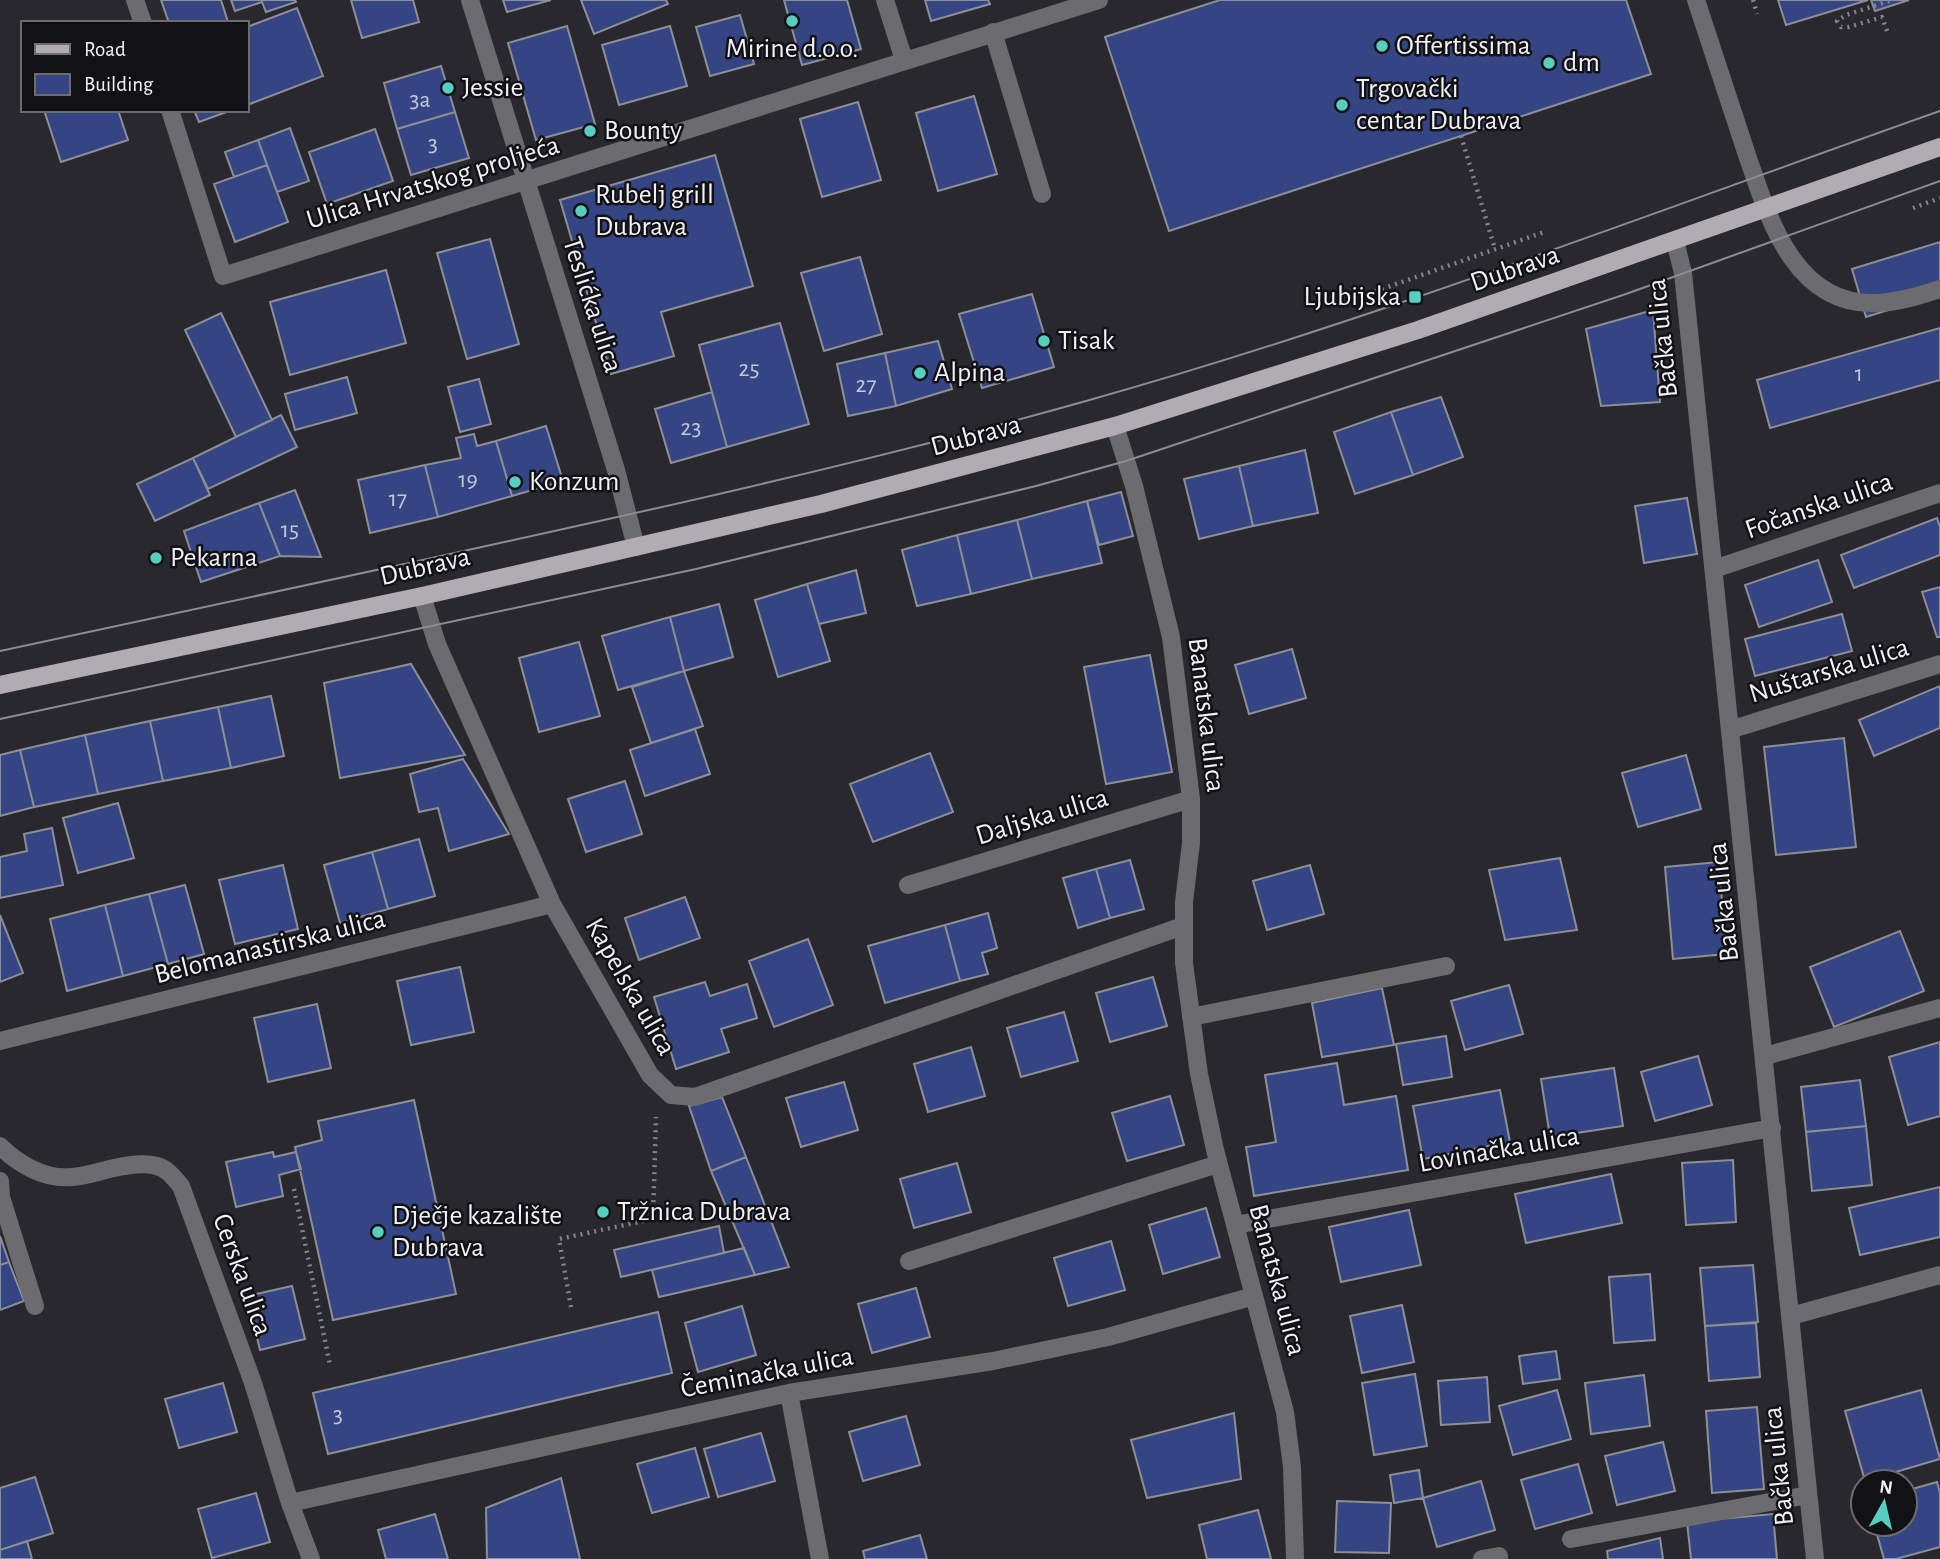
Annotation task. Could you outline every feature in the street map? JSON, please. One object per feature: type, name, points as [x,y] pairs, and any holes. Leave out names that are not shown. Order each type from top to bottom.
[{"type":"main road","name":"Dubrava","points":[[0,685],[422,596],[636,547],[821,504],[1115,426],[1406,334],[1940,147]]},
{"type":"street","points":[[135,0],[142,21]]},
{"type":"street","name":"Teslićka ulica","points":[[470,0],[616,470],[636,547]]},
{"type":"street","points":[[885,0],[904,60]]},
{"type":"street","name":"Ulica Hrvatskog proljeća","points":[[171,112],[223,276],[1099,0]]},
{"type":"street","points":[[1696,0],[1766,209],[1787,253],[1806,277],[1845,299],[1871,303],[1909,299],[1940,289]]},
{"type":"street","points":[[993,32],[1042,194]]},
{"type":"street","name":"Bačka ulica","points":[[1675,241],[1684,273],[1733,729],[1815,1559]]},
{"type":"street","name":"Banatska ulica","points":[[1115,426],[1134,486],[1171,638],[1191,799],[1191,843],[1183,926],[1184,963],[1191,1017],[1199,1074],[1218,1164],[1285,1412],[1292,1467],[1295,1559]]},
{"type":"street","name":"Fočanska ulica","points":[[1714,569],[1940,493]]},
{"type":"street","name":"Kapelska ulica","points":[[422,596],[437,644],[552,904],[650,1075],[671,1095],[695,1097],[1183,926]]},
{"type":"street","name":"Nuštarska ulica","points":[[1733,729],[1940,664]]},
{"type":"street","name":"Daljska ulica","points":[[908,885],[1191,799]]},
{"type":"street","name":"Belomanastirska ulica","points":[[0,1041],[552,904]]},
{"type":"street","points":[[1191,1017],[1446,966]]},
{"type":"street","points":[[1765,1056],[1940,1008]]},
{"type":"street","name":"Lovinačka ulica","points":[[1235,1225],[1772,1128]]},
{"type":"street","points":[[5,1150],[0,1180],[1,1197],[35,1306]]},
{"type":"street","name":"Cerska ulica","points":[[5,1150],[27,1167],[48,1175],[71,1178],[125,1166],[158,1166],[169,1172],[181,1186],[253,1383],[290,1503],[311,1559]]},
{"type":"street","points":[[909,1261],[1218,1164]]},
{"type":"street","points":[[1791,1316],[1940,1275]]},
{"type":"street","name":"Čeminačka ulica","points":[[290,1503],[789,1393],[993,1361],[1108,1337],[1254,1296]]},
{"type":"street","points":[[789,1393],[820,1559]]},
{"type":"street","points":[[1571,1539],[1808,1495]]},
{"type":"path","points":[[1753,0],[1757,14]]},
{"type":"path","points":[[1887,31],[1882,17],[1849,27],[1841,27],[1837,21],[1846,15],[1892,0]]},
{"type":"path","points":[[1461,136],[1495,249]]},
{"type":"path","points":[[1913,208],[1940,198]]},
{"type":"path","points":[[1362,296],[1547,231]]},
{"type":"path","points":[[571,1307],[559,1239],[653,1219],[657,1081]]},
{"type":"path","points":[[294,1189],[330,1365]]},
{"type":"building","points":[[161,0],[221,0],[228,21],[168,21]]},
{"type":"building","points":[[231,0],[296,2],[266,12],[262,2],[235,11]]},
{"type":"building","points":[[351,0],[413,0],[419,22],[362,38]]},
{"type":"building","points":[[503,0],[551,0],[507,12]]},
{"type":"building","points":[[581,0],[666,0],[668,4],[594,34]]},
{"type":"building","points":[[784,0],[847,0],[861,49],[802,65]]},
{"type":"building","points":[[925,0],[988,0],[990,4],[931,21]]},
{"type":"building","name":"Trgovački centar Dubrava","points":[[1220,0],[1626,0],[1651,74],[1169,231],[1105,37]]},
{"type":"building","points":[[1778,0],[1868,0],[1786,25]]},
{"type":"building","points":[[1871,0],[1909,0],[1875,11]]},
{"type":"building","points":[[297,8],[323,76],[248,105],[248,27]]},
{"type":"building","points":[[740,15],[754,64],[710,76],[696,27]]},
{"type":"building","points":[[567,26],[595,124],[536,140],[508,43]]},
{"type":"building","points":[[670,26],[687,86],[619,105],[602,45]]},
{"type":"building","points":[[441,66],[455,112],[397,129],[384,83]]},
{"type":"building","points":[[974,96],[997,174],[938,191],[916,113]]},
{"type":"building","points":[[858,102],[881,180],[822,197],[800,119]]},
{"type":"building","points":[[45,112],[119,112],[128,140],[61,162]]},
{"type":"building","points":[[195,112],[226,112],[199,122]]},
{"type":"building","points":[[455,112],[469,158],[411,175],[397,129]]},
{"type":"building","points":[[290,128],[309,181],[277,192],[258,140]]},
{"type":"building","points":[[375,129],[393,181],[327,204],[309,152]]},
{"type":"building","points":[[258,140],[267,165],[234,177],[225,152]]},
{"type":"building","points":[[715,155],[753,286],[661,312],[674,356],[611,374],[560,200]]},
{"type":"building","points":[[267,165],[288,222],[235,242],[214,184]]},
{"type":"building","points":[[490,239],[519,344],[467,359],[437,253]]},
{"type":"building","points":[[1940,242],[1940,294],[1866,317],[1852,269]]},
{"type":"building","points":[[860,257],[882,334],[824,351],[801,273]]},
{"type":"building","points":[[386,270],[406,343],[290,375],[270,302]]},
{"type":"building","points":[[1032,294],[1054,367],[982,388],[959,314]]},
{"type":"building","points":[[1653,310],[1660,402],[1601,406],[1586,329]]},
{"type":"building","points":[[221,313],[272,420],[236,437],[185,330]]},
{"type":"building","points":[[780,323],[809,424],[727,447],[699,345]]},
{"type":"building","points":[[1940,328],[1940,380],[1770,428],[1757,380]]},
{"type":"building","points":[[938,341],[952,389],[896,406],[885,353]]},
{"type":"building","points":[[885,353],[896,406],[848,416],[837,364]]},
{"type":"building","points":[[347,377],[357,413],[295,430],[285,394]]},
{"type":"building","points":[[479,379],[491,424],[460,432],[448,387]]},
{"type":"building","points":[[712,392],[727,447],[671,463],[655,409]]},
{"type":"building","points":[[1441,397],[1463,457],[1413,475],[1391,412]]},
{"type":"building","points":[[1391,412],[1413,475],[1355,494],[1334,432]]},
{"type":"building","points":[[281,415],[297,447],[208,489],[193,458]]},
{"type":"building","points":[[546,426],[563,481],[512,496],[496,441]]},
{"type":"building","points":[[474,434],[477,446],[496,441],[512,496],[438,517],[425,465],[461,458],[456,438]]},
{"type":"building","points":[[1305,450],[1318,513],[1253,526],[1239,466]]},
{"type":"building","points":[[193,458],[210,495],[155,521],[137,484]]},
{"type":"building","points":[[425,465],[438,517],[370,533],[358,480]]},
{"type":"building","points":[[1239,466],[1253,526],[1199,539],[1184,479]]},
{"type":"building","points":[[295,490],[321,557],[280,556],[259,503]]},
{"type":"building","points":[[1121,492],[1133,536],[1099,545],[1087,501]]},
{"type":"building","points":[[1687,498],[1697,554],[1644,563],[1635,506]]},
{"type":"building","points":[[1087,501],[1102,563],[1032,579],[1017,520]]},
{"type":"building","points":[[259,503],[280,556],[201,582],[184,531]]},
{"type":"building","points":[[1937,518],[1940,527],[1940,555],[1854,588],[1841,555]]},
{"type":"building","points":[[1017,520],[1032,579],[971,594],[957,535]]},
{"type":"building","points":[[957,535],[971,594],[917,606],[902,550]]},
{"type":"building","points":[[1818,560],[1832,602],[1759,627],[1745,585]]},
{"type":"building","points":[[856,570],[866,613],[819,624],[807,584]]},
{"type":"building","points":[[807,584],[830,661],[778,677],[755,600]]},
{"type":"building","points":[[1940,587],[1940,637],[1937,637],[1922,592]]},
{"type":"building","points":[[719,604],[733,657],[684,671],[670,617]]},
{"type":"building","points":[[1842,614],[1852,651],[1755,676],[1745,639]]},
{"type":"building","points":[[670,617],[684,671],[618,690],[602,636]]},
{"type":"building","points":[[579,642],[600,716],[539,732],[519,658]]},
{"type":"building","points":[[1292,649],[1306,698],[1249,714],[1235,665]]},
{"type":"building","points":[[1150,655],[1172,772],[1106,784],[1084,667]]},
{"type":"building","points":[[411,664],[465,755],[340,778],[324,683]]},
{"type":"building","points":[[684,671],[703,726],[651,743],[632,687]]},
{"type":"building","points":[[1940,686],[1940,728],[1874,756],[1859,720]]},
{"type":"building","points":[[271,696],[284,756],[231,768],[218,707]]},
{"type":"building","points":[[218,707],[231,768],[163,781],[150,721]]},
{"type":"building","points":[[150,721],[163,781],[98,794],[85,735]]},
{"type":"building","points":[[695,729],[710,774],[645,796],[630,750]]},
{"type":"building","points":[[85,735],[98,794],[34,807],[20,750]]},
{"type":"building","points":[[1844,738],[1856,847],[1776,855],[1764,747]]},
{"type":"building","points":[[20,750],[34,807],[0,816],[0,755]]},
{"type":"building","points":[[930,753],[953,812],[873,842],[850,784]]},
{"type":"building","points":[[1686,755],[1701,809],[1638,827],[1622,773]]},
{"type":"building","points":[[463,759],[509,834],[449,851],[438,808],[419,812],[410,774]]},
{"type":"building","points":[[625,781],[642,834],[586,852],[568,799]]},
{"type":"building","points":[[118,803],[134,858],[78,873],[63,818]]},
{"type":"building","points":[[52,828],[63,885],[0,898],[0,857],[27,851],[24,834]]},
{"type":"building","points":[[419,839],[435,896],[388,909],[372,852]]},
{"type":"building","points":[[372,852],[388,909],[340,923],[324,865]]},
{"type":"building","points":[[1560,858],[1577,930],[1505,940],[1489,870]]},
{"type":"building","points":[[1130,860],[1144,909],[1110,918],[1096,869]]},
{"type":"building","points":[[1719,862],[1726,954],[1673,959],[1665,867]]},
{"type":"building","points":[[283,865],[298,929],[235,944],[219,880]]},
{"type":"building","points":[[1310,865],[1324,914],[1267,930],[1253,881]]},
{"type":"building","points":[[1096,869],[1110,918],[1078,928],[1063,878]]},
{"type":"building","points":[[185,885],[204,954],[168,964],[149,894]]},
{"type":"building","points":[[149,894],[168,964],[123,976],[105,905]]},
{"type":"building","points":[[685,897],[700,938],[639,960],[625,918]]},
{"type":"building","points":[[105,905],[123,976],[67,991],[50,919]]},
{"type":"building","points":[[988,913],[997,948],[982,953],[988,974],[960,981],[945,925]]},
{"type":"building","points":[[0,915],[23,973],[0,982]]},
{"type":"building","points":[[945,925],[960,981],[885,1003],[868,946]]},
{"type":"building","points":[[1900,931],[1924,991],[1834,1027],[1810,967]]},
{"type":"building","points":[[808,939],[833,1005],[774,1027],[749,961]]},
{"type":"building","points":[[460,967],[474,1032],[411,1045],[397,981]]},
{"type":"building","points":[[1153,977],[1167,1026],[1110,1042],[1096,993]]},
{"type":"building","points":[[705,982],[710,996],[747,984],[757,1018],[721,1029],[729,1052],[676,1069],[654,997]]},
{"type":"building","points":[[1509,985],[1523,1034],[1465,1050],[1451,1001]]},
{"type":"building","points":[[1382,988],[1394,1045],[1322,1057],[1312,1003]]},
{"type":"building","points":[[317,1004],[331,1068],[268,1082],[254,1018]]},
{"type":"building","points":[[1064,1012],[1078,1061],[1021,1077],[1007,1028]]},
{"type":"building","points":[[1446,1036],[1452,1077],[1403,1085],[1396,1044]]},
{"type":"building","points":[[1940,1042],[1940,1116],[1908,1125],[1889,1057]]},
{"type":"building","points":[[971,1047],[985,1096],[928,1112],[914,1064]]},
{"type":"building","points":[[1698,1056],[1712,1105],[1655,1121],[1641,1072]]},
{"type":"building","points":[[1337,1063],[1344,1105],[1396,1096],[1408,1170],[1254,1196],[1246,1147],[1276,1142],[1265,1075]]},
{"type":"building","points":[[1614,1068],[1623,1126],[1550,1137],[1541,1079]]},
{"type":"building","points":[[1860,1080],[1866,1126],[1806,1132],[1801,1087]]},
{"type":"building","points":[[844,1082],[858,1130],[801,1147],[786,1098]]},
{"type":"building","points":[[1500,1090],[1510,1142],[1423,1159],[1413,1106]]},
{"type":"building","points":[[1170,1096],[1184,1145],[1127,1161],[1112,1113]]},
{"type":"building","points":[[722,1097],[746,1157],[711,1171],[689,1106]]},
{"type":"building","name":"Dječje kazalište Dubrava","points":[[414,1100],[456,1294],[333,1320],[295,1147],[322,1140],[318,1121]]},
{"type":"building","points":[[1866,1126],[1872,1185],[1812,1191],[1806,1132]]},
{"type":"building","points":[[273,1152],[274,1157],[296,1152],[301,1169],[279,1175],[283,1196],[236,1207],[226,1162]]},
{"type":"building","points":[[746,1157],[789,1267],[755,1275],[711,1171]]},
{"type":"building","points":[[1733,1160],[1736,1222],[1686,1225],[1682,1163]]},
{"type":"building","points":[[957,1163],[971,1212],[914,1228],[900,1179]]},
{"type":"building","points":[[1611,1174],[1622,1223],[1526,1243],[1515,1194]]},
{"type":"building","points":[[1940,1187],[1940,1237],[1860,1255],[1849,1208]]},
{"type":"building","points":[[1206,1208],[1220,1257],[1163,1274],[1149,1225]]},
{"type":"building","points":[[1409,1210],[1421,1265],[1341,1282],[1329,1227]]},
{"type":"building","points":[[719,1226],[724,1253],[621,1277],[614,1250]]},
{"type":"building","points":[[0,1236],[9,1262],[0,1265]]},
{"type":"building","points":[[1111,1241],[1125,1290],[1068,1306],[1054,1258]]},
{"type":"building","points":[[744,1248],[755,1275],[659,1297],[652,1270]]},
{"type":"building","points":[[9,1262],[24,1301],[0,1310],[0,1265]]},
{"type":"building","points":[[1753,1265],[1758,1322],[1705,1326],[1700,1268]]},
{"type":"building","points":[[1650,1274],[1655,1340],[1614,1343],[1609,1277]]},
{"type":"building","points":[[292,1286],[305,1339],[260,1350],[247,1296]]},
{"type":"building","points":[[916,1288],[930,1337],[872,1353],[858,1304]]},
{"type":"building","points":[[1402,1305],[1414,1362],[1362,1373],[1350,1316]]},
{"type":"building","points":[[742,1306],[756,1355],[698,1372],[685,1323]]},
{"type":"building","points":[[658,1312],[672,1373],[328,1454],[313,1393]]},
{"type":"building","points":[[1756,1323],[1760,1377],[1709,1381],[1705,1326]]},
{"type":"building","points":[[1556,1351],[1560,1379],[1523,1384],[1519,1356]]},
{"type":"building","points":[[1415,1374],[1427,1446],[1374,1455],[1362,1383]]},
{"type":"building","points":[[1644,1375],[1650,1426],[1591,1434],[1585,1383]]},
{"type":"building","points":[[1487,1377],[1490,1422],[1441,1425],[1438,1381]]},
{"type":"building","points":[[223,1383],[237,1432],[179,1448],[165,1399]]},
{"type":"building","points":[[1557,1390],[1571,1439],[1513,1455],[1499,1406]]},
{"type":"building","points":[[1921,1390],[1940,1459],[1909,1468],[1861,1468],[1845,1411]]},
{"type":"building","points":[[1757,1407],[1764,1489],[1712,1493],[1706,1411]]},
{"type":"building","points":[[1234,1413],[1241,1479],[1147,1498],[1131,1440]]},
{"type":"building","points":[[906,1416],[920,1465],[863,1481],[849,1432]]},
{"type":"building","points":[[761,1433],[775,1481],[718,1497],[704,1449]]},
{"type":"building","points":[[1663,1442],[1675,1491],[1617,1505],[1605,1456]]},
{"type":"building","points":[[695,1448],[709,1497],[652,1513],[637,1464]]},
{"type":"building","points":[[1578,1464],[1592,1513],[1535,1529],[1521,1480]]},
{"type":"building","points":[[1419,1470],[1423,1498],[1394,1503],[1390,1475]]},
{"type":"building","points":[[35,1477],[53,1533],[0,1550],[0,1488]]},
{"type":"building","points":[[561,1478],[580,1559],[487,1559],[486,1508]]},
{"type":"building","points":[[1481,1481],[1495,1530],[1437,1547],[1423,1498]]},
{"type":"building","points":[[1937,1482],[1940,1493],[1940,1547],[1896,1559],[1884,1559],[1878,1538],[1919,1538],[1919,1487]]},
{"type":"building","points":[[256,1493],[270,1542],[212,1558],[198,1509]]},
{"type":"building","points":[[1337,1501],[1391,1503],[1389,1553],[1335,1552]]},
{"type":"building","points":[[1258,1510],[1271,1559],[1207,1559],[1199,1525]]},
{"type":"building","points":[[435,1514],[448,1559],[386,1559],[378,1530]]},
{"type":"building","points":[[1773,1514],[1777,1559],[1691,1559],[1687,1522]]},
{"type":"building","points":[[920,1535],[927,1559],[865,1559],[863,1551]]},
{"type":"building","points":[[1660,1538],[1663,1559],[1608,1559],[1607,1551]]},
{"type":"building","points":[[27,1541],[32,1559],[0,1559],[0,1550]]},
{"type":"tram line","points":[[0,651],[725,493],[1026,418],[1302,336],[1940,111]]},
{"type":"tram line","points":[[0,719],[696,569],[1036,486],[1126,461],[1626,294],[1940,181]]},
{"type":"place","name":"Mirine d.o.o.","points":[[792,21]]},
{"type":"place","name":"Offertissima","points":[[1382,46]]},
{"type":"place","name":"dm","points":[[1549,63]]},
{"type":"place","name":"Jessie","points":[[448,88]]},
{"type":"place","name":"Trgovački centar Dubrava","points":[[1342,105]]},
{"type":"place","name":"Bounty","points":[[590,131]]},
{"type":"place","name":"Rubelj grill Dubrava","points":[[581,211]]},
{"type":"place","name":"Ljubijska","points":[[1415,297]]},
{"type":"place","name":"Tisak","points":[[1044,341]]},
{"type":"place","name":"Alpina","points":[[920,373]]},
{"type":"place","name":"Konzum","points":[[515,482]]},
{"type":"place","name":"Pekarna","points":[[156,558]]},
{"type":"place","name":"Tržnica Dubrava","points":[[603,1212]]},
{"type":"place","name":"Dječje kazalište Dubrava","points":[[378,1232]]}]
